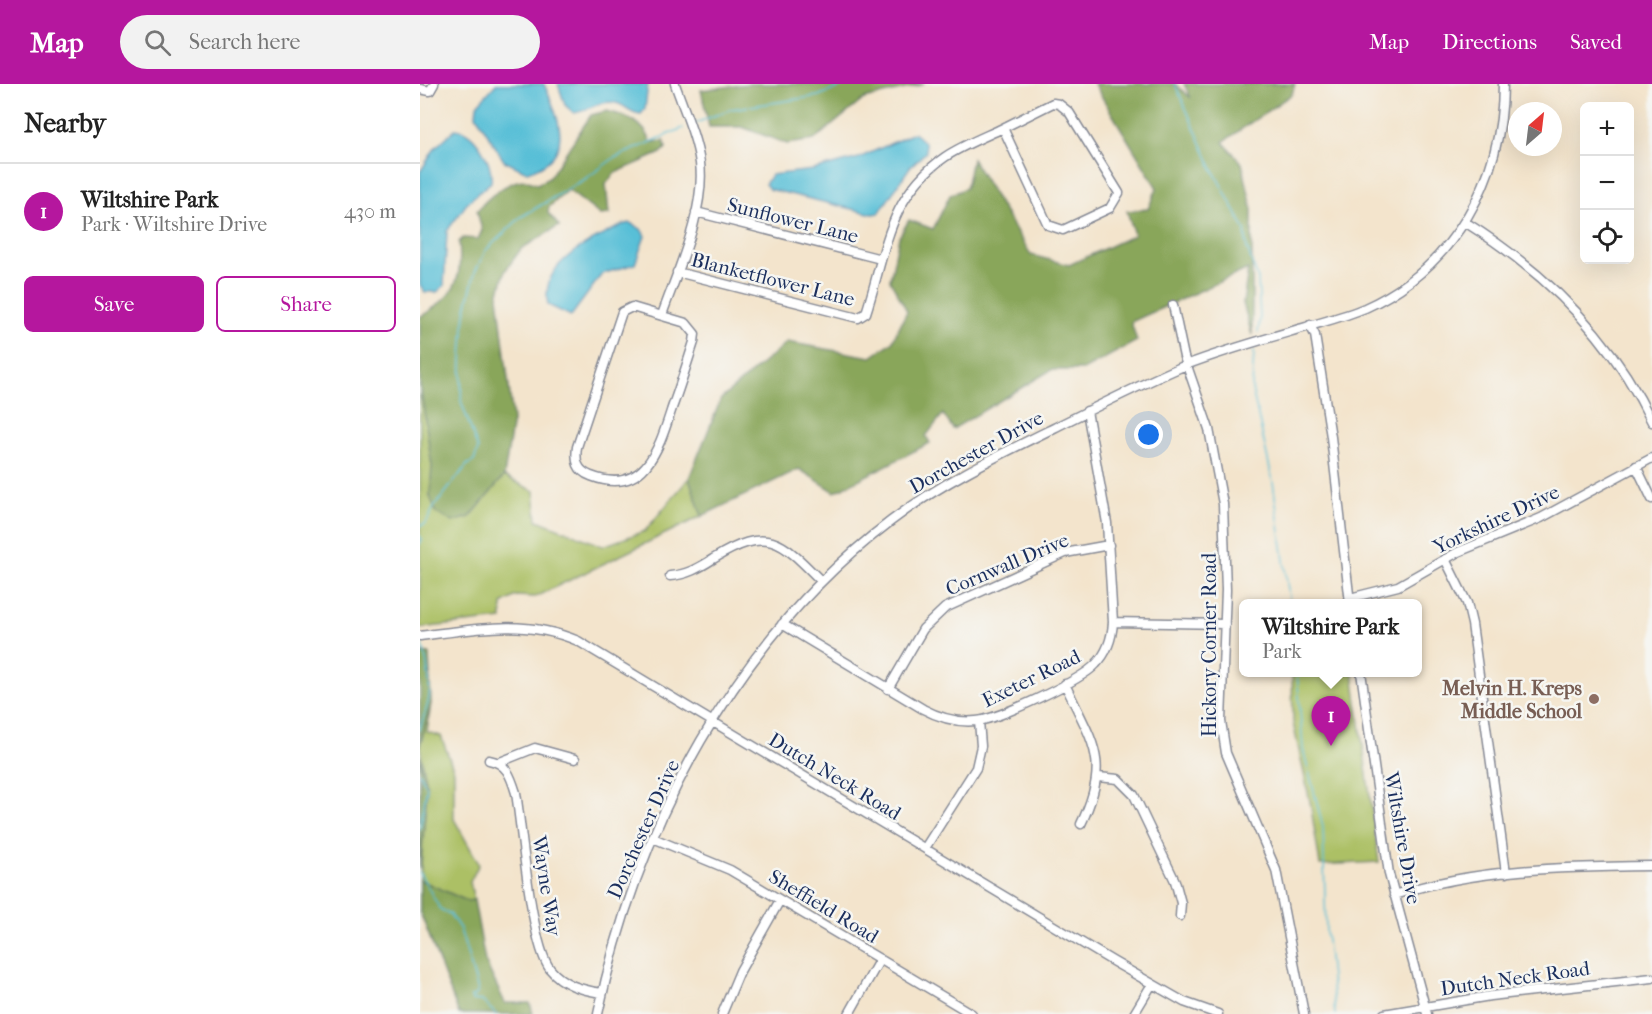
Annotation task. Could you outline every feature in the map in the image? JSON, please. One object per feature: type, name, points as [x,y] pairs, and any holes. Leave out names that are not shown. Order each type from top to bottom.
[{"type":"street","points":[[420,89],[430,91],[434,84]]},
{"type":"street","points":[[662,315],[696,212],[701,178],[695,138],[675,84]]},
{"type":"street","name":"Dorchester Drive","points":[[598,1014],[619,927],[653,838],[679,783],[755,658],[821,581],[874,534],[931,493],[971,469],[1087,411],[1187,365],[1230,349],[1353,313],[1394,292],[1432,262],[1465,222],[1480,196],[1493,162],[1502,122],[1503,84]]},
{"type":"street","name":"Blanketflower Lane","points":[[677,272],[858,318],[866,312],[894,216],[909,190],[925,171],[948,155],[1053,103],[1063,106],[1118,188],[1115,203],[1110,208],[1063,230],[1052,228],[1048,225],[1003,128]]},
{"type":"street","name":"Sunflower Lane","points":[[696,212],[881,259]]},
{"type":"street","points":[[1465,222],[1530,267],[1575,309],[1628,377],[1652,422]]},
{"type":"street","name":"Hickory Corner Road","points":[[1173,305],[1187,365],[1215,454],[1225,532],[1225,624],[1221,705],[1223,740],[1230,764],[1276,870],[1304,1014]]},
{"type":"street","points":[[632,307],[662,315],[686,323],[695,334],[659,448],[650,464],[629,479],[615,481],[589,476],[579,469],[575,459],[577,447],[622,312],[632,307]]},
{"type":"street","points":[[1310,325],[1314,334],[1331,437],[1350,599]]},
{"type":"street","name":"Exeter Road","points":[[782,624],[888,689],[939,717],[979,721],[1083,675],[1102,657],[1110,639],[1113,622],[1109,545],[1087,411]]},
{"type":"street","name":"Yorkshire Drive","points":[[1356,599],[1398,586],[1445,559],[1551,513],[1652,458]]},
{"type":"street","points":[[1636,465],[1652,499]]},
{"type":"street","points":[[670,576],[695,570],[744,542],[761,540],[777,543],[791,552],[821,581]]},
{"type":"street","name":"Cornwall Drive","points":[[888,689],[923,629],[945,608],[1065,553],[1109,545]]},
{"type":"street","points":[[1445,559],[1467,603],[1472,624],[1506,873]]},
{"type":"street","points":[[1113,622],[1225,624]]},
{"type":"street","name":"Dutch Neck Road","points":[[420,636],[506,626],[558,633],[589,648],[1152,984],[1184,1002],[1218,1014]]},
{"type":"street","name":"Wiltshire Drive","points":[[1361,677],[1394,895],[1426,1010]]},
{"type":"street","points":[[1065,684],[1095,748],[1098,777],[1081,824]]},
{"type":"street","points":[[925,848],[976,768],[981,746],[979,721]]},
{"type":"street","points":[[489,760],[500,762],[535,748],[575,759]]},
{"type":"street","name":"Wayne Way","points":[[500,762],[508,771],[516,793],[536,933],[543,958],[549,968],[567,983],[580,989],[602,993]]},
{"type":"street","points":[[1098,777],[1118,779],[1134,795],[1177,888],[1181,903],[1180,916]]},
{"type":"street","name":"Sheffield Road","points":[[653,838],[710,860],[972,1014]]},
{"type":"street","points":[[1394,895],[1462,879],[1506,873],[1561,867],[1652,866]]},
{"type":"street","points":[[722,1014],[740,971],[780,900]]},
{"type":"street","points":[[849,1014],[880,959]]},
{"type":"street","name":"Dutch Neck Road","points":[[1384,1014],[1652,978]]},
{"type":"street","points":[[1134,1014],[1152,984]]},
{"type":"green space","points":[[749,84],[874,84],[875,87],[881,84],[925,84],[864,99],[814,140],[787,144],[742,127],[709,127],[701,90]]},
{"type":"green space","points":[[1094,84],[1175,84],[1191,98],[1184,84],[1295,84],[1292,94],[1223,142],[1242,163],[1252,208],[1252,335],[1243,303],[1248,269],[1131,322],[1137,341],[1083,370],[1051,370],[953,429],[943,414],[926,436],[930,443],[835,492],[799,469],[702,516],[689,478],[721,399],[787,342],[871,357],[892,342],[907,311],[890,280],[899,237],[909,220],[933,229],[950,195],[966,188],[972,159],[1031,255],[1069,265],[1134,235],[1127,211],[1148,209],[1157,188]]},
{"type":"green space","points":[[607,111],[633,121],[644,129],[651,142],[664,141],[666,148],[661,153],[615,173],[606,184],[609,214],[600,215],[568,190],[549,207],[548,213],[559,226],[521,249],[505,271],[498,296],[513,420],[504,476],[470,517],[453,522],[436,513],[430,496],[432,466],[420,384],[420,317],[441,302],[454,287],[459,268],[459,242],[463,238],[478,239],[482,230],[477,211],[481,206],[497,191],[517,181],[523,180],[537,184],[549,178],[591,115]]},
{"type":"green space","points":[[420,384],[432,466],[430,496],[470,517],[504,476],[534,491],[537,520],[603,546],[645,531],[689,478],[702,516],[535,597],[516,596],[502,604],[502,619],[420,628]]},
{"type":"green space","points":[[420,653],[429,654],[431,703],[420,746]]},
{"type":"green space","points":[[1292,677],[1354,677],[1379,862],[1320,865],[1310,802],[1293,723]]},
{"type":"green space","points":[[431,703],[427,732],[441,736],[454,771],[454,819],[479,864],[470,882],[474,900],[467,901],[420,880],[427,788],[420,746]]},
{"type":"green space","points":[[420,756],[427,788],[420,870]]},
{"type":"green space","points":[[420,880],[467,901],[474,900],[485,961],[505,1003],[530,1003],[533,1014],[459,1014],[420,912]]},
{"type":"water","points":[[496,84],[544,84],[555,110],[560,135],[553,157],[543,165],[527,172],[504,161],[476,115],[477,105]]},
{"type":"water","points":[[558,84],[648,84],[645,109],[641,114],[637,114],[619,104],[610,102],[574,113],[565,105]]},
{"type":"water","points":[[455,129],[469,135],[482,149],[489,166],[491,182],[468,202],[447,231],[444,286],[437,292],[425,292],[420,285],[420,172],[435,148]]},
{"type":"water","points":[[914,133],[925,143],[926,152],[910,167],[879,213],[873,214],[769,189],[765,184],[771,175],[813,170],[859,158]]},
{"type":"water","points":[[630,223],[641,229],[645,236],[635,264],[602,274],[571,316],[548,305],[547,290],[551,276],[559,265],[583,246]]},
{"type":"waterway","points":[[696,123],[731,109],[818,96],[848,84]]},
{"type":"waterway","points":[[1175,84],[1213,170],[1245,230],[1247,248],[1258,279],[1260,318],[1258,332]]},
{"type":"waterway","points":[[420,526],[426,523],[434,507],[467,465],[474,461],[478,449],[461,401],[462,358],[465,313],[475,272],[486,250],[521,217],[588,177],[614,158],[683,128]]},
{"type":"waterway","points":[[1254,351],[1252,389],[1273,482],[1289,599]]},
{"type":"waterway","points":[[420,536],[422,539],[420,544]]},
{"type":"waterway","points":[[420,730],[429,692],[428,671],[422,644]]},
{"type":"waterway","points":[[1297,677],[1303,749],[1323,827],[1326,931],[1335,1014]]},
{"type":"waterway","points":[[420,773],[427,787],[420,829]]},
{"type":"waterway","points":[[420,873],[440,909],[450,914],[460,929],[478,990],[476,995],[471,997],[472,1000],[482,1001],[496,1014]]},
{"type":"place","name":"Melvin H. Kreps Middle School","points":[[1594,699]]},
{"type":"place","name":"Wiltshire Park","points":[[1331,746]]}]
